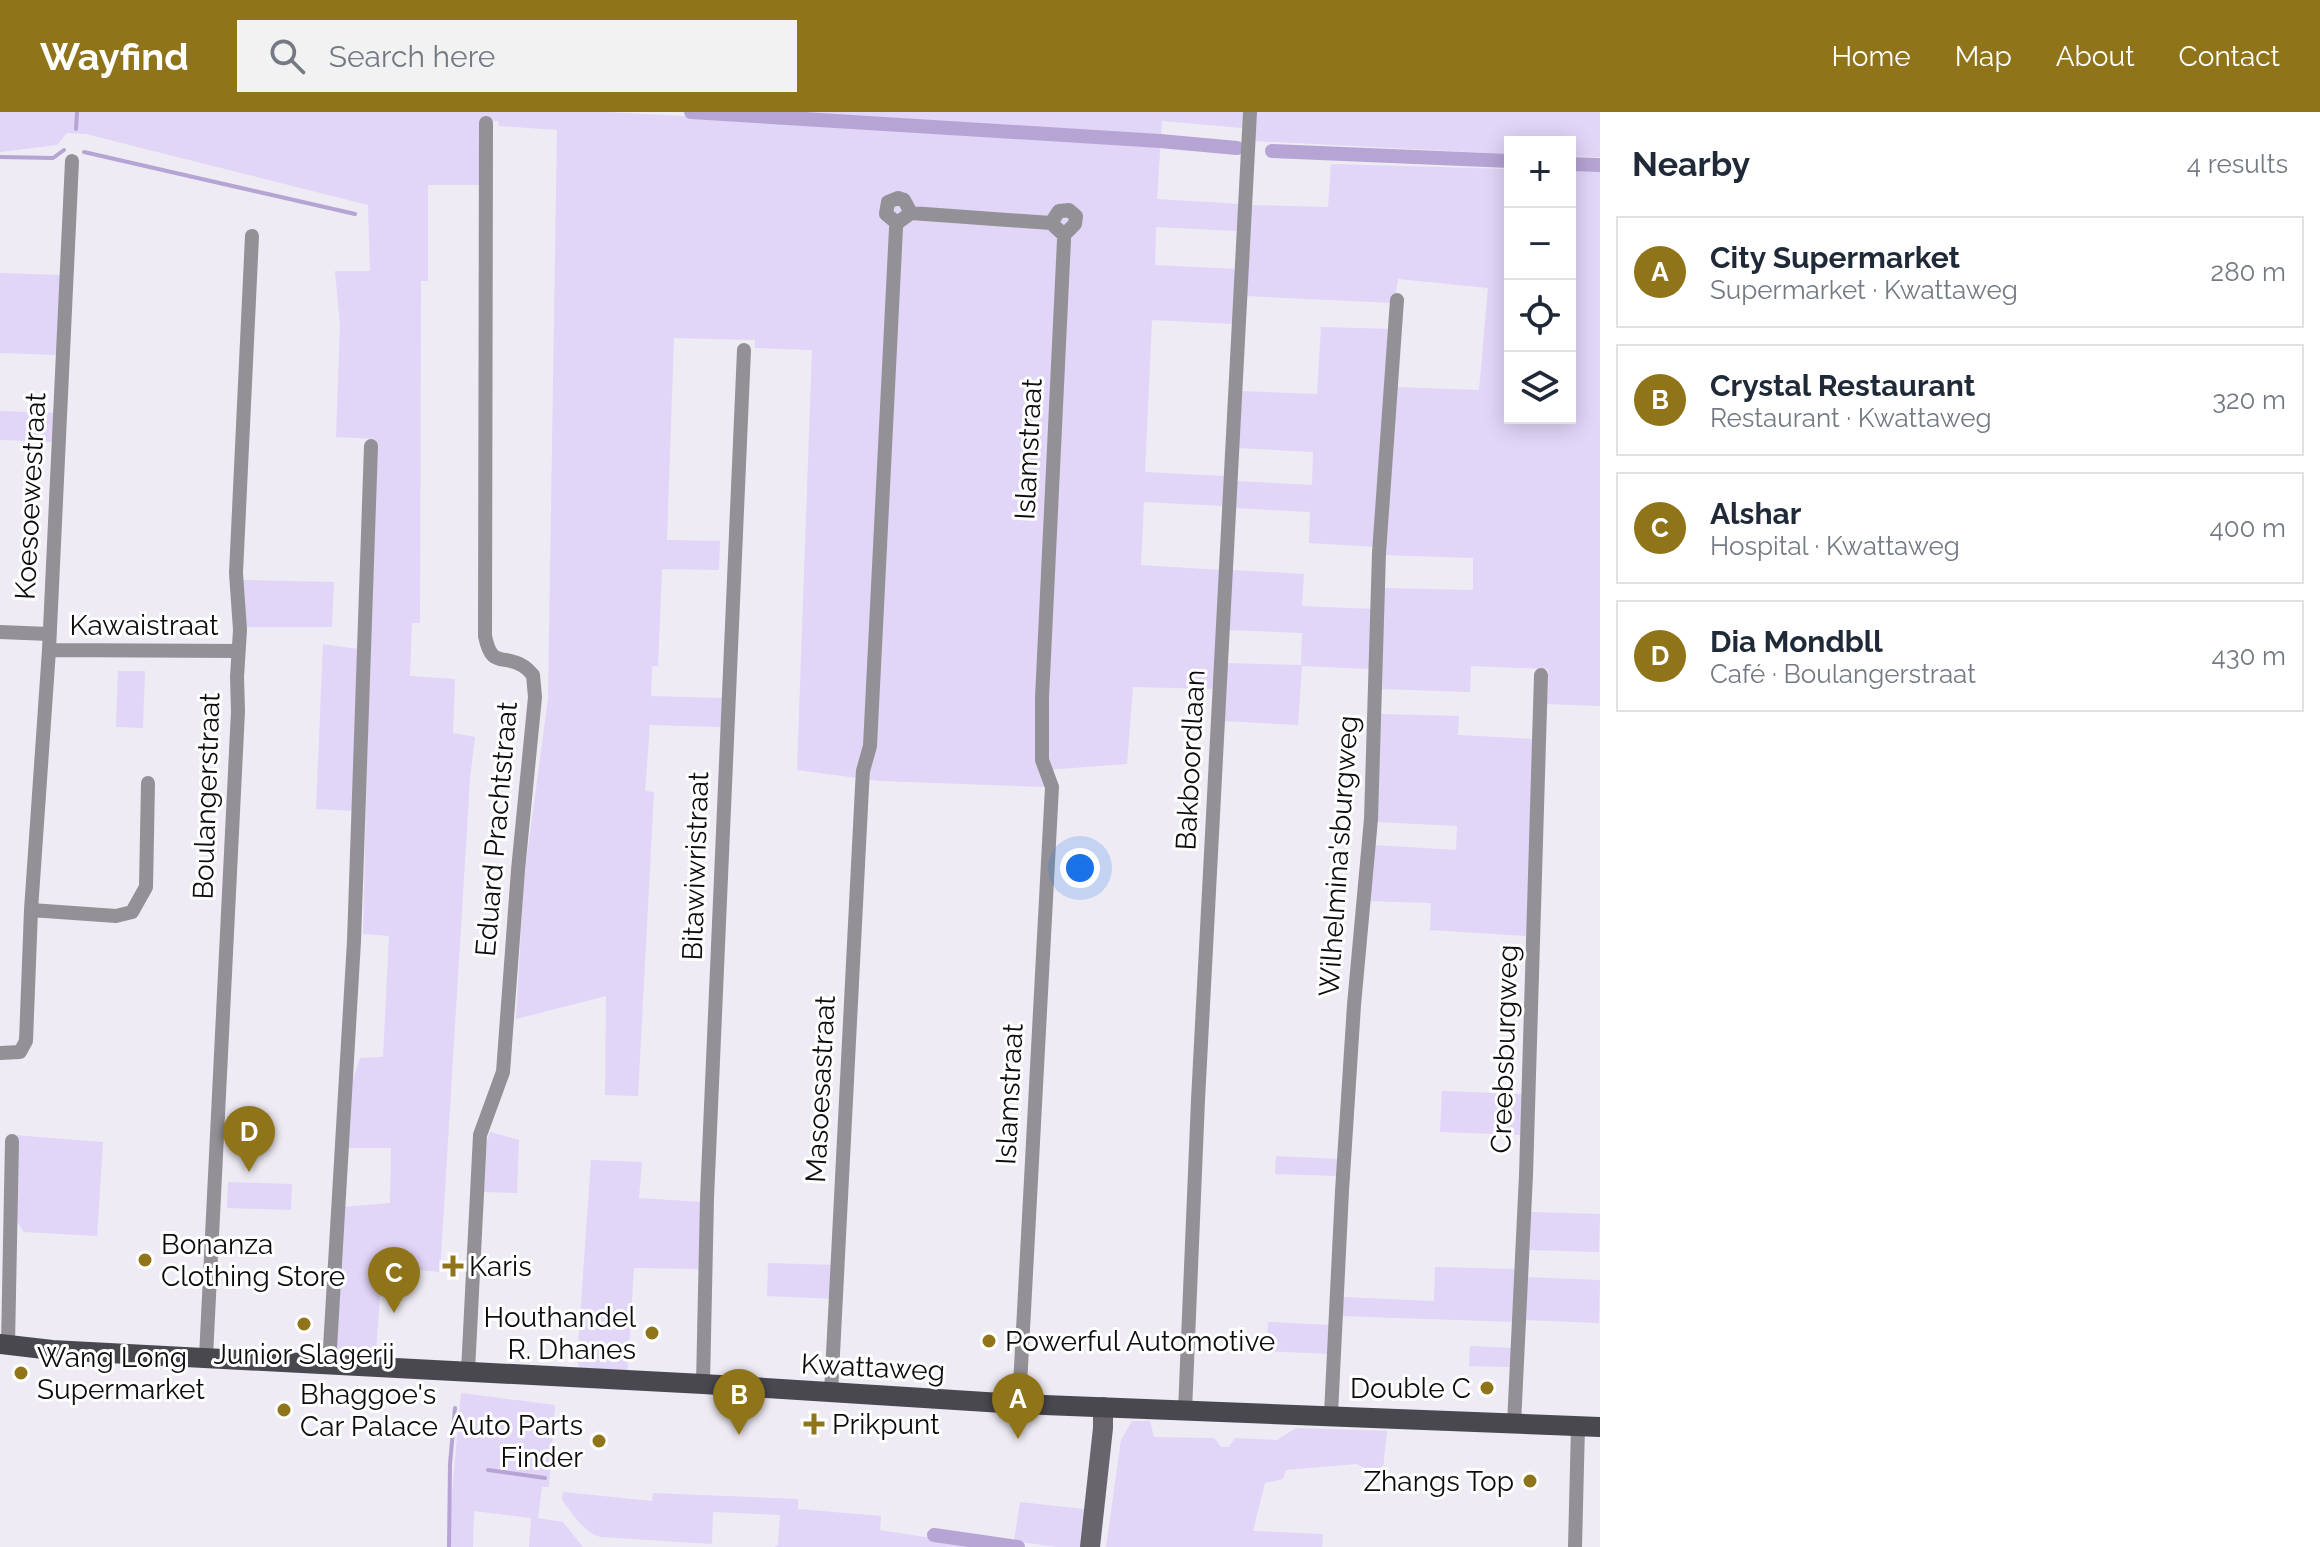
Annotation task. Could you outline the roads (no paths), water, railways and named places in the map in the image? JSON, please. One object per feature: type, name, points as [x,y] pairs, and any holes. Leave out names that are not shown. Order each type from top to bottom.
[{"type":"main road","name":"Kwattaweg","points":[[4,1345],[1019,1404],[1600,1427]]},
{"type":"street","name":"Bakboordlaan","points":[[1185,1411],[1198,1100],[1250,112]]},
{"type":"street","name":"Eduard Prachtstraat","points":[[468,1371],[480,1135],[503,1072],[535,697],[533,675],[522,664],[496,658],[488,651],[485,636],[486,123]]},
{"type":"street","name":"Koesoewestraat","points":[[0,1053],[20,1052],[26,1041],[31,910],[49,650],[72,161]]},
{"type":"street","points":[[911,213],[904,200],[898,198],[888,202],[886,214],[897,223],[911,213],[1051,223],[1064,235],[1076,220],[1069,210],[1059,211],[1051,223]]},
{"type":"street","name":"Masoesastraat","points":[[831,1393],[862,787],[870,746],[897,223]]},
{"type":"street","name":"Islamstraat","points":[[1019,1404],[1052,787],[1042,760],[1042,698],[1064,235]]},
{"type":"street","name":"Boulangerstraat","points":[[206,1357],[238,711],[240,630],[236,573],[252,236]]},
{"type":"street","name":"Wilhelmina'sburgweg","points":[[1331,1414],[1354,1005],[1371,819],[1379,553],[1397,300]]},
{"type":"street","name":"Bitawiwristraat","points":[[703,1384],[708,1182],[744,350]]},
{"type":"street","points":[[329,1365],[354,941],[371,446]]},
{"type":"street","points":[[0,632],[49,634]]},
{"type":"street","name":"Kawaistraat","points":[[49,650],[238,651]]},
{"type":"street","name":"Creebsburgweg","points":[[1514,1424],[1526,1175],[1541,675]]},
{"type":"street","points":[[31,910],[116,916],[132,912],[146,887],[148,783]]},
{"type":"street","points":[[4,1345],[12,1141]]},
{"type":"street","points":[[1090,1547],[1103,1407]]},
{"type":"street","points":[[1575,1547],[1578,1426]]},
{"type":"waterway","points":[[76,129],[77,112]]},
{"type":"waterway","points":[[691,112],[1237,148]]},
{"type":"waterway","points":[[0,157],[53,158],[64,150]]},
{"type":"waterway","points":[[1272,151],[1504,161]]},
{"type":"waterway","points":[[84,152],[355,214]]},
{"type":"waterway","points":[[1576,164],[1600,165]]},
{"type":"waterway","points":[[449,1547],[450,1464],[455,1408]]},
{"type":"waterway","points":[[488,1470],[545,1478]]},
{"type":"waterway","points":[[934,1535],[1018,1547]]},
{"type":"place","name":"Dia Mondbll","points":[[249,1172]]},
{"type":"place","name":"Bonanza Clothing Store","points":[[145,1260]]},
{"type":"place","name":"Karis","points":[[453,1266]]},
{"type":"place","name":"Alshar","points":[[394,1313]]},
{"type":"place","name":"Junior Slagerij","points":[[304,1324]]},
{"type":"place","name":"Houthandel R. Dhanes","points":[[652,1333]]},
{"type":"place","name":"Powerful Automotive","points":[[989,1341]]},
{"type":"place","name":"Wang Long Supermarket","points":[[21,1373]]},
{"type":"place","name":"Double C","points":[[1487,1388]]},
{"type":"place","name":"Bhaggoe's Car Palace","points":[[284,1410]]},
{"type":"place","name":"Prikpunt","points":[[814,1424]]},
{"type":"place","name":"Crystal Restaurant","points":[[739,1435]]},
{"type":"place","name":"City Supermarket","points":[[1018,1439]]},
{"type":"place","name":"Auto Parts Finder","points":[[599,1441]]},
{"type":"place","name":"Zhangs Top","points":[[1530,1481]]}]
